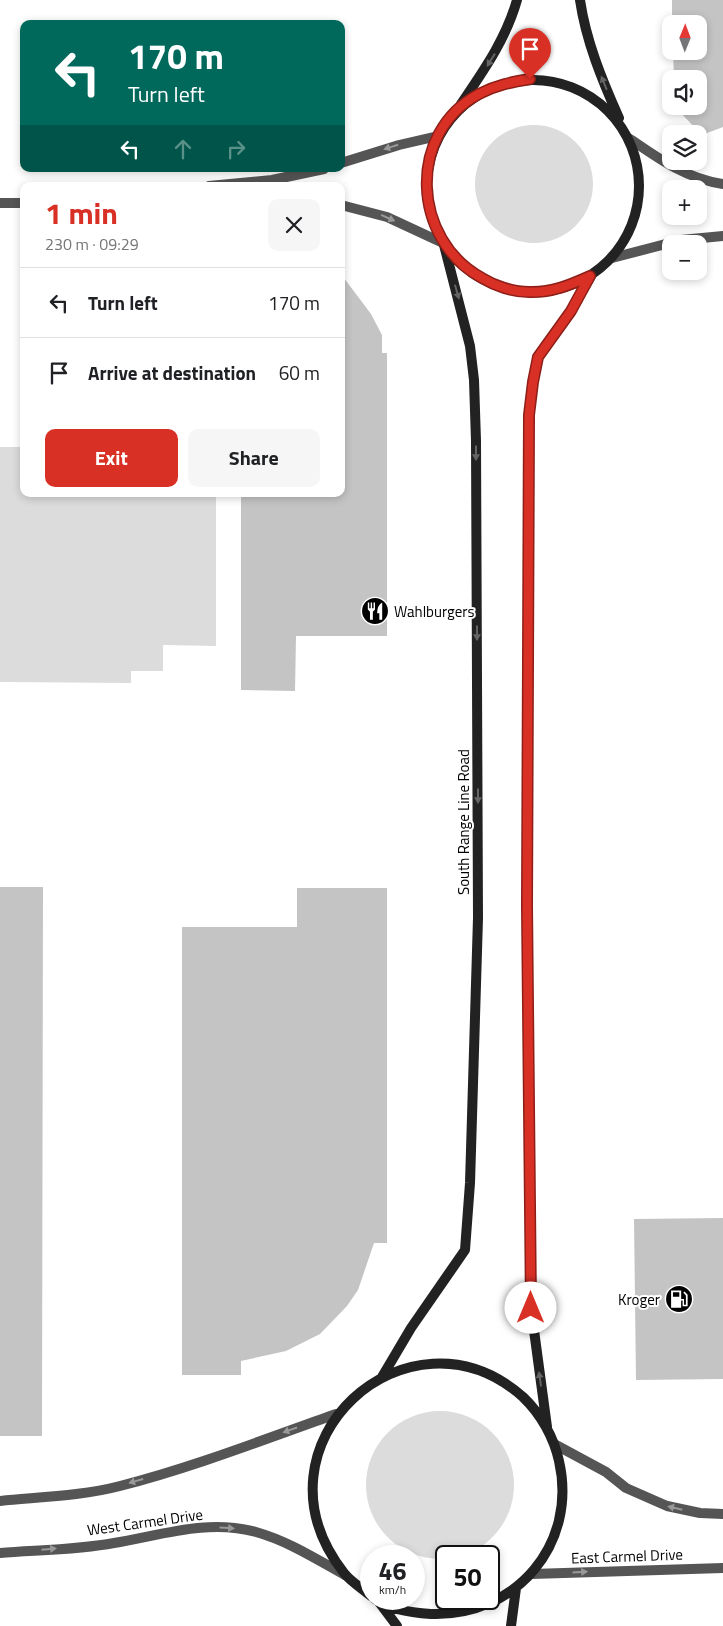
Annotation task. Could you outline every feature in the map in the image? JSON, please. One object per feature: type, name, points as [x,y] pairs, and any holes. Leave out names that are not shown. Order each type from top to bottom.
[{"type":"main road","points":[[456,112],[478,95],[503,83],[530,79],[557,82],[583,92],[605,107],[630,139],[638,164],[640,188],[636,214],[627,237],[612,258],[590,276],[560,289],[528,292],[504,288],[495,286],[467,270],[444,244],[434,225],[428,204],[426,180],[430,158],[438,136],[492,58],[505,34],[518,0]]},
{"type":"main road","points":[[580,0],[583,18],[602,80],[623,128]]},
{"type":"main road","name":"South Range Line Road","points":[[382,1377],[411,1328],[465,1250],[470,1183],[478,918],[476,441],[474,380],[470,346],[444,244]]},
{"type":"main road","points":[[547,1427],[531,1308],[527,906],[529,415],[538,357],[571,311],[590,276]]},
{"type":"main road","points":[[360,1587],[345,1575],[321,1538],[312,1496],[317,1453],[336,1414],[357,1393],[382,1377],[418,1365],[456,1365],[492,1376],[524,1398],[547,1427],[556,1445],[563,1479],[562,1513],[551,1546],[532,1574],[516,1588],[485,1606],[450,1615],[414,1613],[406,1610]]},
{"type":"main road","points":[[511,1626],[516,1588]]},
{"type":"main road","points":[[384,1610],[397,1626]]},
{"type":"street","points":[[345,163],[399,145],[438,136]]},
{"type":"street","points":[[630,139],[670,165],[696,178],[723,184]]},
{"type":"street","points":[[251,182],[272,180],[310,172]]},
{"type":"street","points":[[0,203],[20,203]]},
{"type":"street","points":[[345,206],[387,217],[444,244]]},
{"type":"street","points":[[612,258],[681,240],[723,236]]},
{"type":"street","points":[[0,1500],[53,1496],[119,1486],[200,1463],[336,1414]]},
{"type":"street","points":[[556,1445],[606,1472],[626,1488],[667,1506],[700,1513],[723,1514]]},
{"type":"street","name":"West Carmel Drive","points":[[0,1553],[113,1544],[194,1527],[228,1528],[255,1532],[286,1542],[345,1575]]},
{"type":"street","name":"East Carmel Drive","points":[[532,1574],[640,1569],[723,1568]]},
{"type":"shaded area","points":[[534,125],[557,129],[576,142],[589,161],[593,184],[589,207],[576,226],[557,239],[534,243],[511,239],[492,226],[479,207],[475,184],[479,161],[492,142],[511,129]]},
{"type":"shaded area","points":[[0,447],[20,447],[20,497],[216,497],[216,646],[163,645],[163,671],[131,671],[131,683],[0,682]]},
{"type":"shaded area","points":[[440,1411],[454,1413],[468,1417],[481,1424],[501,1444],[508,1457],[514,1485],[508,1513],[492,1537],[482,1545],[435,1545],[435,1558],[425,1557],[425,1545],[398,1545],[388,1537],[372,1513],[368,1499],[366,1485],[368,1471],[372,1457],[379,1444],[399,1424],[412,1417],[426,1413]]},
{"type":"building","points":[[672,0],[723,0],[723,127],[707,133],[707,125],[692,125],[683,115],[707,115],[707,70],[674,70],[673,60],[708,60],[708,15],[672,15]]},
{"type":"building","points":[[345,279],[371,314],[382,335],[382,353],[387,353],[387,636],[296,636],[295,691],[241,690],[241,497],[345,497]]},
{"type":"building","points":[[0,887],[43,887],[42,1436],[0,1436]]},
{"type":"building","points":[[297,888],[387,888],[387,1243],[374,1243],[358,1290],[347,1306],[320,1334],[286,1351],[241,1361],[241,1375],[182,1375],[182,927],[297,927]]},
{"type":"building","name":"Kroger","points":[[723,1218],[723,1379],[636,1380],[634,1219]]},
{"type":"place","name":"Wahlburgers","points":[[375,611]]},
{"type":"place","name":"Kroger","points":[[679,1299]]},
{"type":"route","points":[[530,79],[503,83],[478,95],[456,112],[438,136],[430,158],[426,180],[428,204],[434,225],[444,245],[467,270],[495,286],[528,292],[560,289],[590,276],[571,311],[538,357],[529,415],[527,906],[531,1308]]}]
